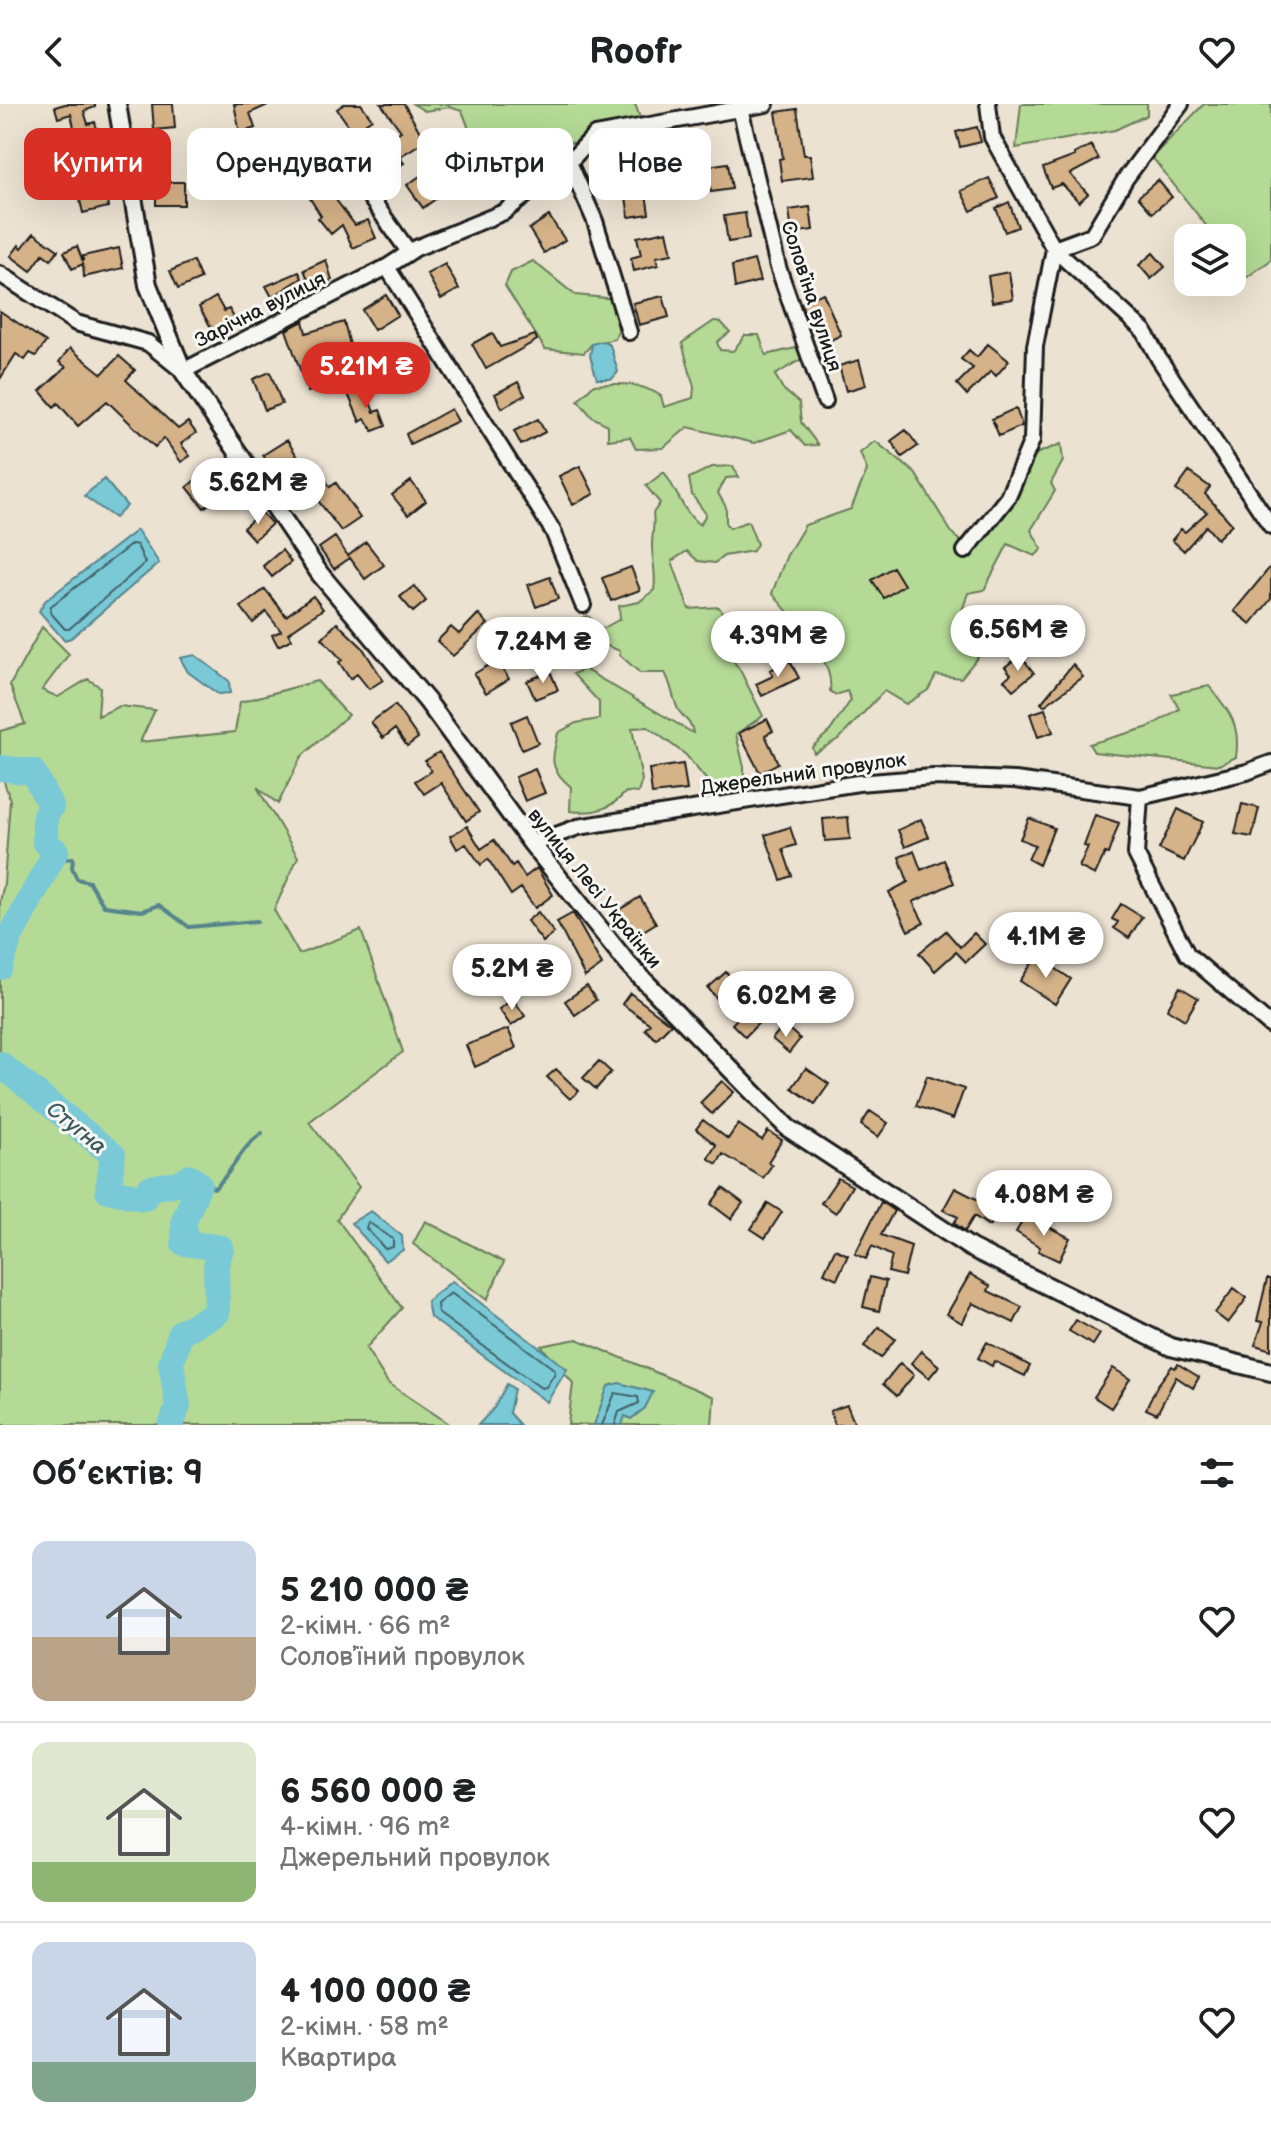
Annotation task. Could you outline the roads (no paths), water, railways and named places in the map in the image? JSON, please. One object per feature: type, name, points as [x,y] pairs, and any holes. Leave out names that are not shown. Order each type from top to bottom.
[{"type":"street","name":"Зарічна вулиця","points":[[117,104],[148,285],[183,371],[387,267]]},
{"type":"street","points":[[573,158],[595,135],[766,104]]},
{"type":"street","points":[[988,104],[992,137],[1054,249],[1144,331],[1157,356],[1271,526]]},
{"type":"street","points":[[1054,249],[1092,235],[1126,178],[1181,104]]},
{"type":"street","name":"Соловʼїна вулиця","points":[[739,107],[778,267],[825,401]]},
{"type":"street","points":[[573,171],[595,221],[629,332]]},
{"type":"street","points":[[372,200],[409,252]]},
{"type":"street","points":[[520,200],[504,212],[409,252],[387,267],[553,531],[583,605]]},
{"type":"street","points":[[965,551],[1008,497],[1032,440],[1035,346],[1054,249]]},
{"type":"street","points":[[0,274],[76,323],[148,343],[183,371]]},
{"type":"street","name":"вулиця Лесі Українки","points":[[183,371],[320,574],[427,701],[532,844],[628,964],[788,1128],[971,1248],[1171,1347],[1271,1372]]},
{"type":"street","name":"Джерельний провулок","points":[[532,844],[578,827],[858,783],[933,777],[1015,780],[1140,797],[1247,772],[1271,763]]},
{"type":"street","points":[[1140,797],[1136,854],[1187,954],[1271,1026]]},
{"type":"water","points":[[602,341],[610,345],[618,372],[612,379],[597,379],[590,356],[592,344]]},
{"type":"water","points":[[104,479],[127,506],[115,518],[84,496]]},
{"type":"water","points":[[137,530],[159,563],[71,638],[64,640],[39,611],[45,601]]},
{"type":"water","points":[[195,655],[229,681],[230,693],[218,694],[188,672],[180,658]]},
{"type":"water","points":[[371,1211],[402,1236],[403,1250],[385,1261],[351,1223]]},
{"type":"water","points":[[452,1281],[567,1369],[547,1402],[430,1317],[427,1301]]},
{"type":"water","points":[[619,1383],[653,1392],[645,1408],[631,1419],[625,1416],[622,1425],[594,1425],[608,1386]]},
{"type":"water","points":[[507,1384],[514,1389],[509,1413],[520,1425],[478,1425],[494,1408]]},
{"type":"waterway","name":"Стугна","points":[[0,768],[33,772],[51,807],[45,815],[45,842],[56,851],[9,939],[0,967]]},
{"type":"waterway","points":[[56,851],[63,849],[65,859],[73,858],[72,868],[77,879],[89,882],[104,906],[142,911],[159,905],[189,927],[257,921]]},
{"type":"waterway","name":"Стугна","points":[[0,1064],[113,1155],[108,1190],[144,1198],[150,1188],[179,1183],[190,1177],[199,1184],[184,1221],[184,1243],[221,1248],[216,1266],[217,1313],[181,1332],[171,1363],[178,1406],[171,1425]]},
{"type":"waterway","points":[[199,1184],[215,1188],[248,1145],[262,1133]]}]
